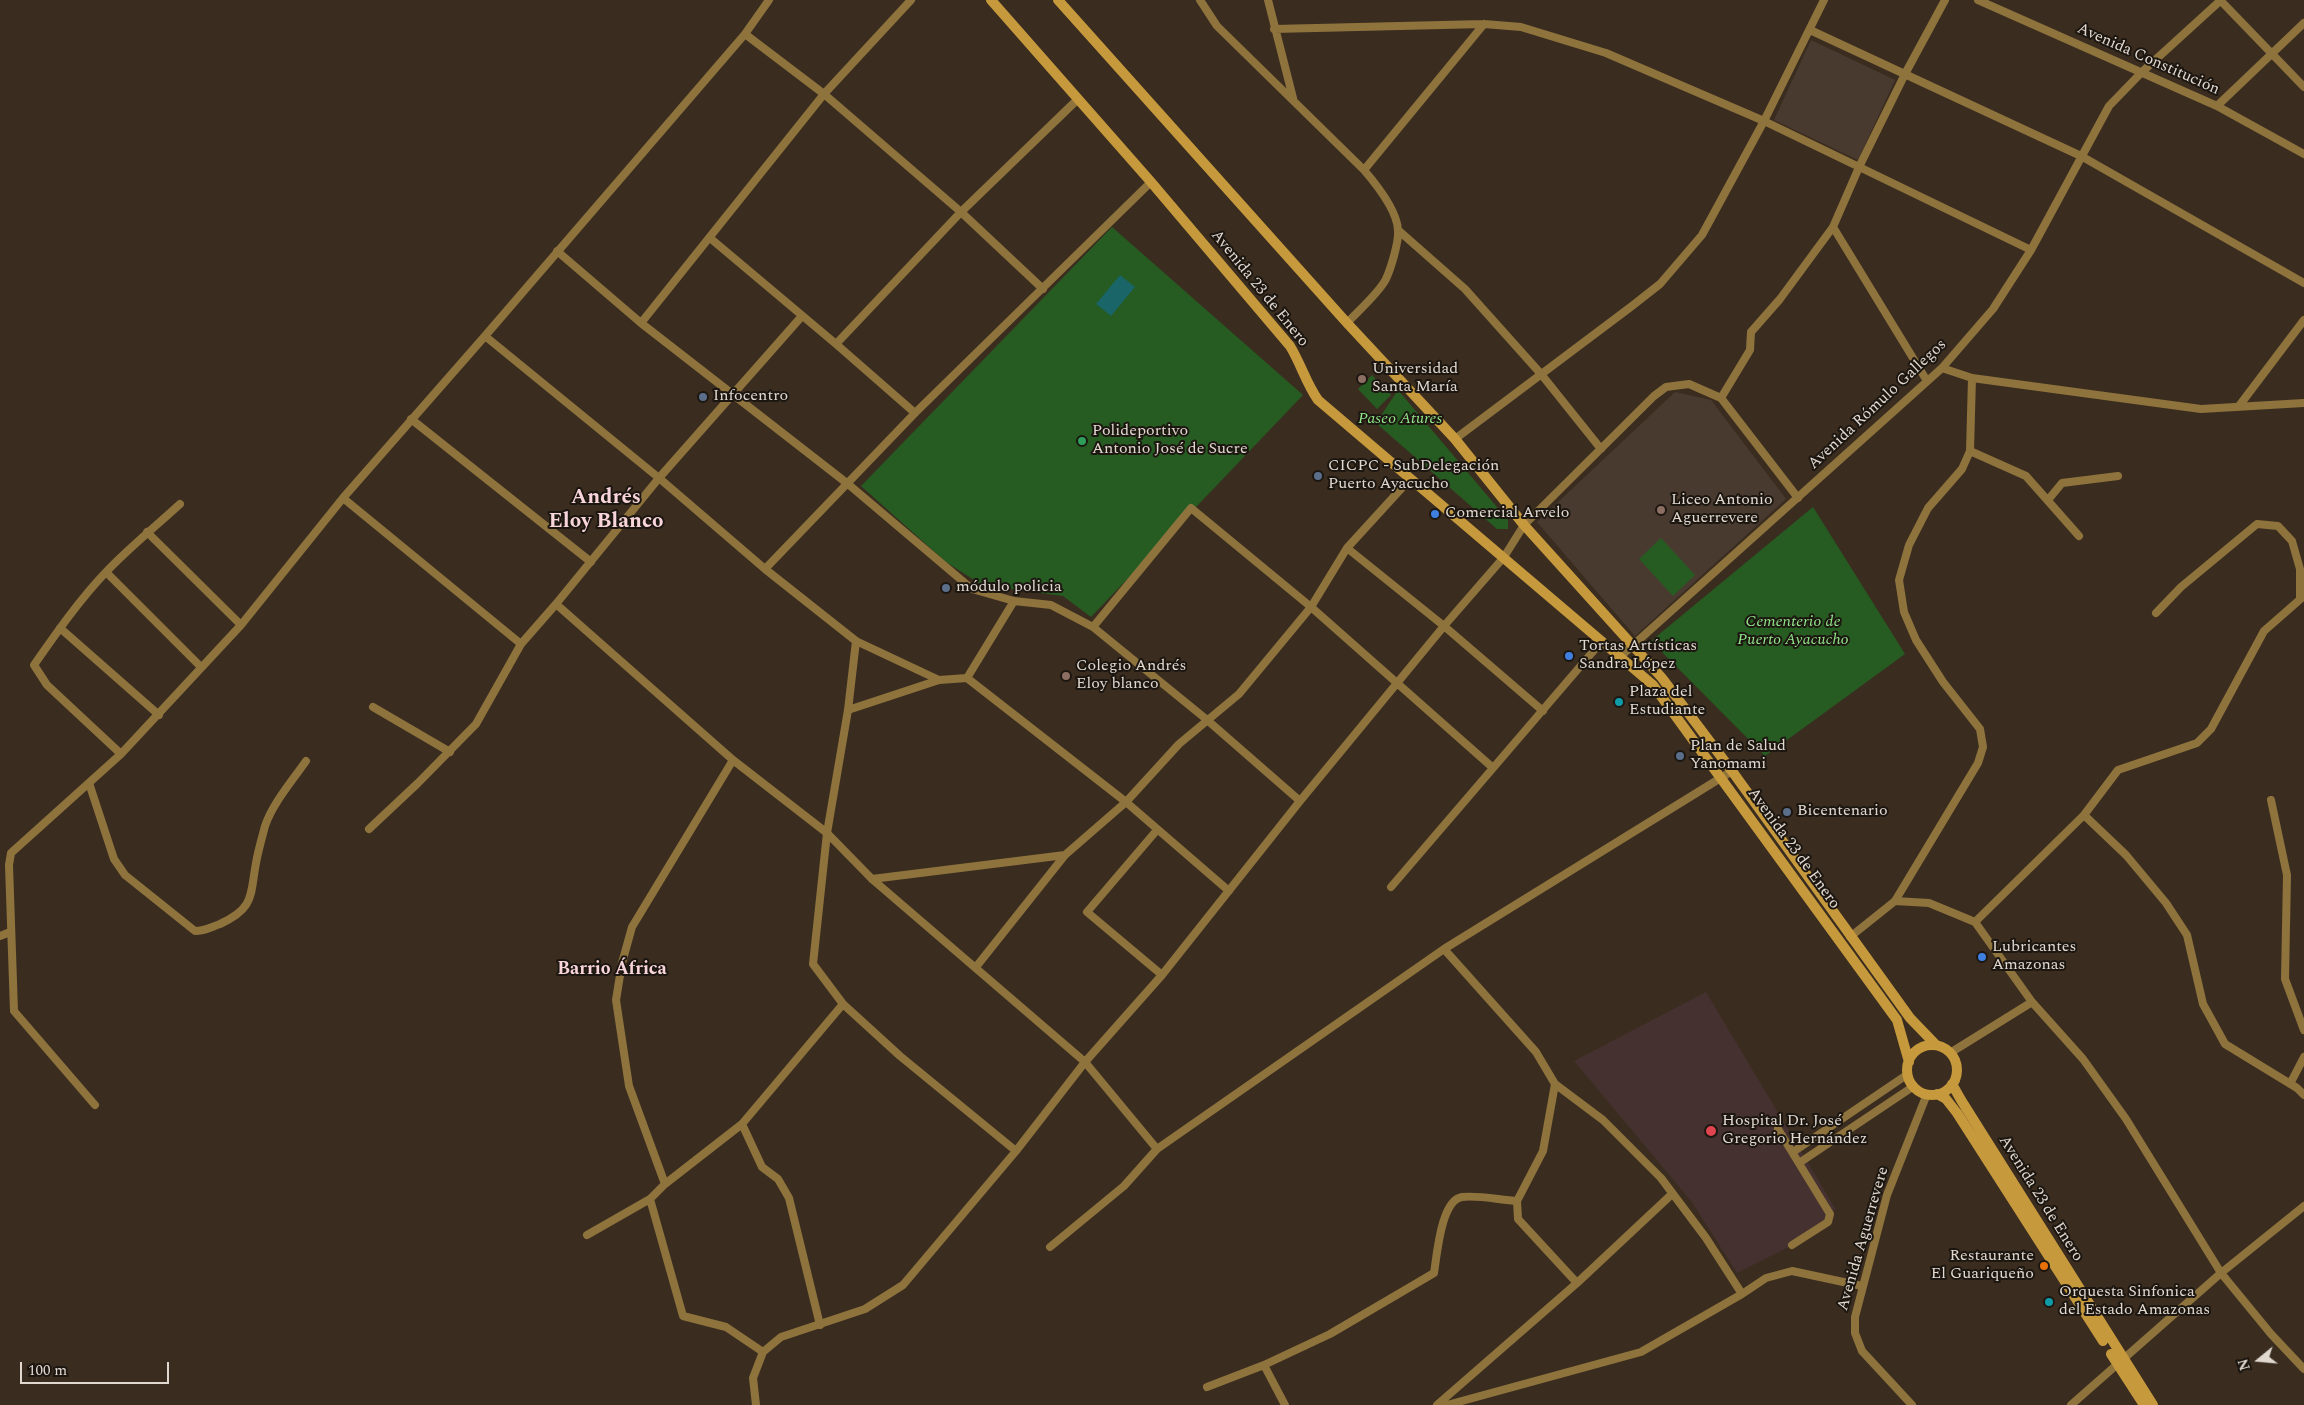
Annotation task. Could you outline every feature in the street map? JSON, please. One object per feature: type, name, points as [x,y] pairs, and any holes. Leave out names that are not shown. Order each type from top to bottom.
[{"type":"main road","name":"Avenida 23 de Enero","points":[[991,0],[1151,182],[1290,346],[1300,363],[1308,386],[1318,400],[1653,685],[1722,776],[1898,1020],[1909,1062],[1908,1074]]},
{"type":"main road","name":"Avenida 23 de Enero","points":[[1058,0],[1347,322],[1454,438],[1524,525],[1662,678],[1732,771],[1910,1018],[1936,1045],[1950,1053]]},
{"type":"main road","points":[[1909,1062],[1916,1050],[1929,1045],[1936,1045]]},
{"type":"main road","points":[[1932,1094],[1952,1084],[1957,1068],[1950,1053]]},
{"type":"main road","points":[[1908,1074],[1914,1086]]},
{"type":"main road","name":"Avenida 23 de Enero","points":[[1952,1084],[2144,1405]]},
{"type":"main road","name":"Avenida 23 de Enero","points":[[1914,1086],[1946,1099],[1958,1113],[2120,1362],[2153,1405]]},
{"type":"street","points":[[95,1105],[14,1011],[10,932],[9,865],[11,852],[121,754],[241,625],[342,498],[485,336],[745,34],[769,0]]},
{"type":"street","points":[[641,323],[824,94],[911,0]]},
{"type":"street","points":[[1200,0],[1218,26],[1364,170],[1377,185],[1386,200],[1398,230],[1465,289],[1541,374],[1601,449]]},
{"type":"street","points":[[1268,0],[1293,100]]},
{"type":"street","points":[[1454,438],[1660,284],[1675,268],[1702,235],[1764,121],[1824,0]]},
{"type":"street","points":[[1721,398],[1750,350],[1751,332],[1780,299],[1833,227],[1860,165],[1905,74],[1945,0]]},
{"type":"street","name":"Avenida Constitución","points":[[1978,0],[2217,106],[2303,151]]},
{"type":"street","points":[[2220,0],[2304,87]]},
{"type":"street","name":"Avenida Rómulo Gallegos","points":[[1621,656],[1942,368],[1993,309],[2031,250],[2109,106],[2142,72],[2220,0]]},
{"type":"street","points":[[2217,106],[2304,23]]},
{"type":"street","points":[[1274,28],[1484,24],[1521,27],[1606,53],[1764,121],[1860,165],[2031,250]]},
{"type":"street","points":[[1364,170],[1484,24]]},
{"type":"street","points":[[1810,30],[2081,156],[2304,283]]},
{"type":"street","points":[[745,34],[824,94],[961,212],[1043,289]]},
{"type":"street","points":[[836,344],[961,212],[1078,99]]},
{"type":"street","points":[[765,569],[915,413],[1151,182]]},
{"type":"street","points":[[1833,227],[1927,381]]},
{"type":"street","points":[[1347,322],[1385,280],[1393,256],[1398,230]]},
{"type":"street","points":[[710,238],[915,413]]},
{"type":"street","points":[[557,251],[641,323],[731,395],[848,484],[972,589],[1014,601],[1051,606],[1093,628],[1206,720],[1300,801]]},
{"type":"street","points":[[369,829],[450,752],[476,724],[521,644],[659,478],[802,316]]},
{"type":"street","points":[[2239,406],[2304,320]]},
{"type":"street","points":[[485,336],[659,478],[765,569],[856,641],[939,680]]},
{"type":"street","points":[[1942,368],[1972,378],[2201,408],[2304,403]]},
{"type":"street","points":[[1850,937],[1895,901],[1978,762],[1983,747],[1980,729],[1943,682],[1916,640],[1904,612],[1899,580],[1908,545],[1928,508],[1962,469],[1970,451],[1972,378]]},
{"type":"street","points":[[756,1405],[753,1378],[763,1352],[781,1337],[865,1308],[903,1284],[1016,1151],[1085,1062],[1162,975],[1300,801],[1444,626],[1504,557],[1524,525],[1654,396],[1666,387],[1688,384],[1721,398],[1798,498]]},
{"type":"street","points":[[412,419],[591,562]]},
{"type":"street","points":[[1970,451],[2026,476],[2079,536]]},
{"type":"street","points":[[2048,500],[2062,483],[2118,476]]},
{"type":"street","points":[[976,968],[1065,855],[1126,802],[1179,744],[1238,694],[1311,608],[1347,548],[1410,479]]},
{"type":"street","points":[[342,498],[521,644]]},
{"type":"street","points":[[121,754],[47,685],[34,665],[60,628],[106,572],[147,532],[180,504]]},
{"type":"street","points":[[1093,628],[1191,508],[1311,608],[1492,767]]},
{"type":"street","points":[[1975,922],[2084,815],[2118,770],[2197,743],[2211,729],[2264,631],[2302,597],[2300,569],[2292,541],[2278,526],[2256,524],[2181,587],[2156,613]]},
{"type":"street","points":[[147,532],[241,625]]},
{"type":"street","points":[[1347,548],[1444,626],[1543,711]]},
{"type":"street","points":[[106,572],[202,667]]},
{"type":"street","points":[[967,678],[1014,601]]},
{"type":"street","points":[[556,604],[733,760],[826,833],[872,879],[1085,1062],[1157,1149]]},
{"type":"street","points":[[60,628],[159,715]]},
{"type":"street","points":[[856,641],[848,710],[826,833],[813,964],[843,1004],[900,1056],[1016,1151]]},
{"type":"street","points":[[1391,887],[1602,641]]},
{"type":"street","points":[[848,710],[939,680],[967,678],[1126,802],[1229,892]]},
{"type":"street","points":[[373,707],[450,752]]},
{"type":"street","points":[[664,1184],[629,1086],[616,1000],[622,963],[632,927],[733,760]]},
{"type":"street","points":[[89,783],[114,859],[125,875],[195,931],[203,931],[230,919],[244,908],[254,890],[256,864],[266,825],[275,807],[306,761]]},
{"type":"street","points":[[1050,1246],[1124,1186],[1157,1149],[1444,949],[1732,771]]},
{"type":"street","points":[[2271,800],[2287,875],[2285,979],[2304,1030]]},
{"type":"street","points":[[2084,815],[2132,862],[2166,903],[2187,935],[2203,1004],[2225,1044],[2290,1084],[2304,1095]]},
{"type":"street","points":[[1157,830],[1087,912],[1162,975]]},
{"type":"street","points":[[872,879],[1065,855]]},
{"type":"street","points":[[1895,901],[1929,903],[1975,922],[2032,1002],[2084,1060],[2126,1119],[2221,1274],[2271,1334],[2304,1369]]},
{"type":"street","points":[[0,936],[10,932]]},
{"type":"street","points":[[1444,949],[1536,1052],[1555,1084],[1603,1120],[1661,1178],[1706,1238],[1742,1294]]},
{"type":"street","points":[[1950,1053],[2032,1002]]},
{"type":"street","points":[[587,1235],[650,1199],[664,1184],[742,1124],[843,1004]]},
{"type":"street","points":[[2290,1084],[2304,1057]]},
{"type":"street","points":[[1793,1152],[1908,1074]]},
{"type":"street","points":[[1555,1084],[1543,1151],[1517,1201],[1518,1219],[1577,1283]]},
{"type":"street","points":[[1799,1163],[1914,1086]]},
{"type":"street","name":"Avenida Aguerrevere","points":[[1912,1405],[1862,1351],[1855,1333],[1855,1317],[1888,1195],[1932,1094]]},
{"type":"street","points":[[742,1124],[762,1167],[778,1179],[788,1198],[820,1324]]},
{"type":"street","points":[[1778,1129],[1830,1214],[1828,1222],[1792,1245]]},
{"type":"street","points":[[1437,1405],[1577,1283],[1672,1194]]},
{"type":"street","points":[[1207,1387],[1264,1366],[1330,1334],[1434,1273],[1442,1225],[1450,1205],[1461,1197],[1517,1201]]},
{"type":"street","points":[[650,1199],[683,1316],[726,1327],[763,1352]]},
{"type":"street","points":[[2071,1405],[2221,1274],[2304,1206]]},
{"type":"street","points":[[1447,1405],[1641,1352],[1742,1294],[1766,1278],[1792,1271],[1862,1286]]},
{"type":"street","points":[[1264,1366],[1285,1405]]},
{"type":"shaded area","points":[[1811,40],[1895,80],[1858,160],[1774,120]]},
{"type":"shaded area","name":"Liceo Antonio Aguerrevere","points":[[1675,392],[1711,400],[1786,499],[1635,636],[1537,522]]},
{"type":"shaded area","name":"Hospital Dr. José Gregorio Hernández","points":[[1706,992],[1835,1208],[1830,1226],[1737,1273],[1692,1202],[1574,1061]]},
{"type":"green space","name":"Polideportivo Antonio José de Sucre","points":[[1112,227],[1303,395],[1091,617],[1063,596],[982,585],[946,562],[861,486]]},
{"type":"green space","points":[[1372,375],[1391,395],[1377,409],[1358,389]]},
{"type":"green space","name":"Paseo Atures","points":[[1398,390],[1508,520],[1508,529],[1497,529],[1376,423]]},
{"type":"green space","name":"Cementerio de Puerto Ayacucho","points":[[1813,507],[1905,654],[1765,756],[1651,641]]},
{"type":"green space","points":[[1661,538],[1695,575],[1673,596],[1639,559]]},
{"type":"water","points":[[1120,275],[1135,287],[1111,316],[1096,304]]},
{"type":"place","name":"Universidad Santa María","points":[[1362,379]]},
{"type":"place","name":"Infocentro","points":[[703,397]]},
{"type":"place","name":"Polideportivo Antonio José de Sucre","points":[[1082,441]]},
{"type":"place","name":"CICPC - SubDelegación Puerto Ayacucho","points":[[1318,476]]},
{"type":"place","name":"Liceo Antonio Aguerrevere","points":[[1661,510]]},
{"type":"place","name":"Comercial Arvelo","points":[[1435,514]]},
{"type":"place","name":"módulo policia","points":[[946,588]]},
{"type":"place","name":"Tortas Artísticas Sandra López","points":[[1569,656]]},
{"type":"place","name":"Colegio Andrés Eloy blanco","points":[[1066,676]]},
{"type":"place","name":"Plaza del Estudiante","points":[[1619,702]]},
{"type":"place","name":"Plan de Salud Yanomami","points":[[1680,756]]},
{"type":"place","name":"Bicentenario","points":[[1787,812]]},
{"type":"place","name":"Lubricantes Amazonas","points":[[1982,957]]},
{"type":"place","name":"Hospital Dr. José Gregorio Hernández","points":[[1711,1131]]},
{"type":"place","name":"Restaurante El Guariqueño","points":[[2044,1266]]},
{"type":"place","name":"Orquesta Sinfonica del Estado Amazonas","points":[[2049,1302]]},
{"type":"district","name":"Andrés Eloy Blanco","points":[[606,511]]},
{"type":"district","name":"Barrio África","points":[[612,970]]}]
